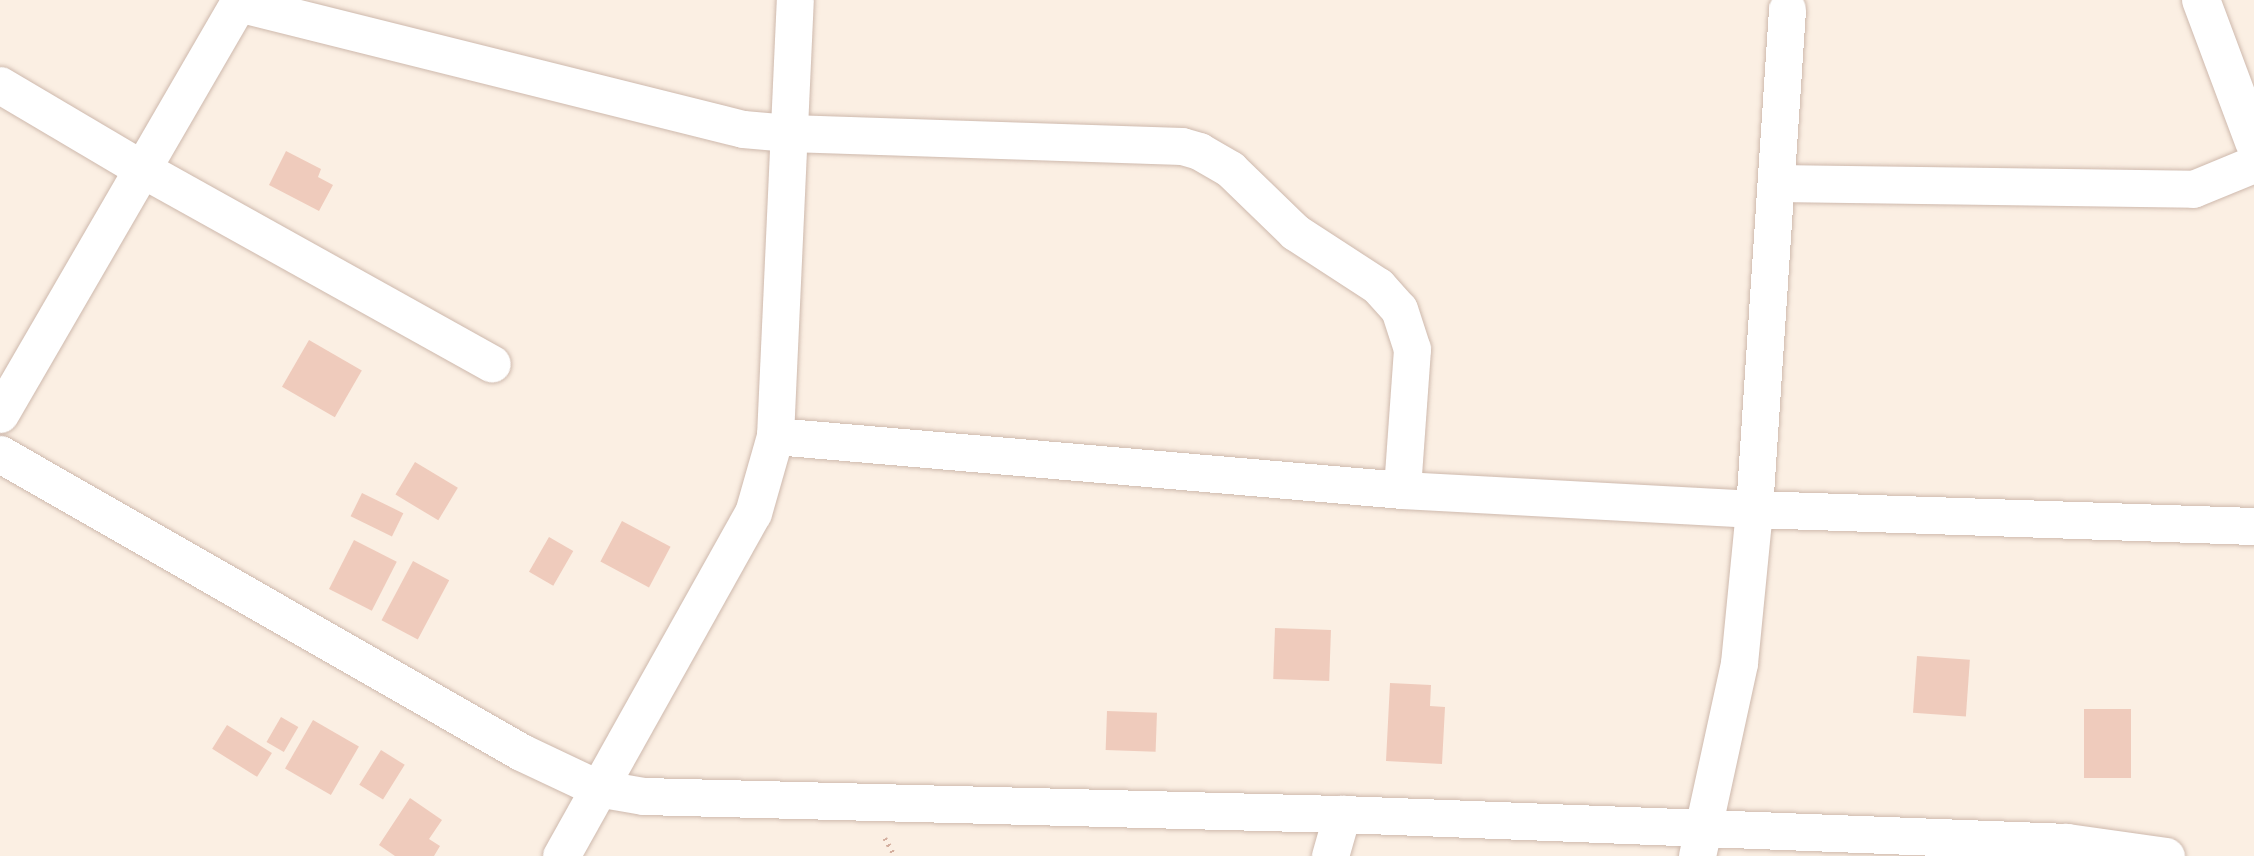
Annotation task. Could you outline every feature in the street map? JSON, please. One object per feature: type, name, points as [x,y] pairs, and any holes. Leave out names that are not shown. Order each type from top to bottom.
[{"type":"street","points":[[561,856],[753,513],[775,436],[795,0]]},
{"type":"street","points":[[2201,0],[2254,142]]},
{"type":"street","points":[[0,414],[144,170],[238,2],[743,129],[789,133],[1182,146],[1216,159],[1243,180],[1295,232],[1378,286],[1399,309],[1412,349],[1402,490]]},
{"type":"street","points":[[1701,843],[1739,663],[1754,509],[1787,9]]},
{"type":"street","points":[[0,85],[144,170],[492,364]]},
{"type":"street","points":[[1776,183],[2193,189],[2254,164]]},
{"type":"street","points":[[775,436],[1402,490],[1754,509],[2254,526]]},
{"type":"street","points":[[0,454],[521,752],[597,788],[643,796],[1342,814],[1701,843],[2064,849],[2166,856]]},
{"type":"street","points":[[1330,856],[1342,814]]},
{"type":"building","points":[[286,151],[321,169],[318,177],[333,185],[319,211],[269,185]]},
{"type":"building","points":[[309,340],[362,370],[335,417],[282,387]]},
{"type":"building","points":[[415,462],[458,488],[438,520],[395,495]]},
{"type":"building","points":[[362,493],[403,513],[392,537],[351,516]]},
{"type":"building","points":[[622,521],[671,547],[649,587],[600,562]]},
{"type":"building","points":[[549,537],[573,551],[553,586],[529,572]]},
{"type":"building","points":[[354,540],[397,562],[372,611],[329,589]]},
{"type":"building","points":[[413,561],[449,580],[418,639],[382,620]]},
{"type":"building","points":[[1275,628],[1331,630],[1329,681],[1273,679]]},
{"type":"building","points":[[1917,656],[1970,660],[1966,717],[1913,713]]},
{"type":"building","points":[[1390,683],[1431,685],[1430,706],[1445,707],[1442,764],[1386,761]]},
{"type":"building","points":[[2084,709],[2131,709],[2131,778],[2084,778]]},
{"type":"building","points":[[1107,711],[1157,713],[1156,752],[1106,750]]},
{"type":"building","points":[[281,717],[298,727],[284,752],[266,742]]},
{"type":"building","points":[[313,720],[359,746],[331,795],[285,768]]},
{"type":"building","points":[[227,725],[272,753],[257,777],[212,749]]},
{"type":"building","points":[[381,750],[405,765],[383,800],[359,785]]},
{"type":"building","points":[[410,798],[442,820],[429,839],[440,846],[434,856],[395,856],[379,845]]}]
